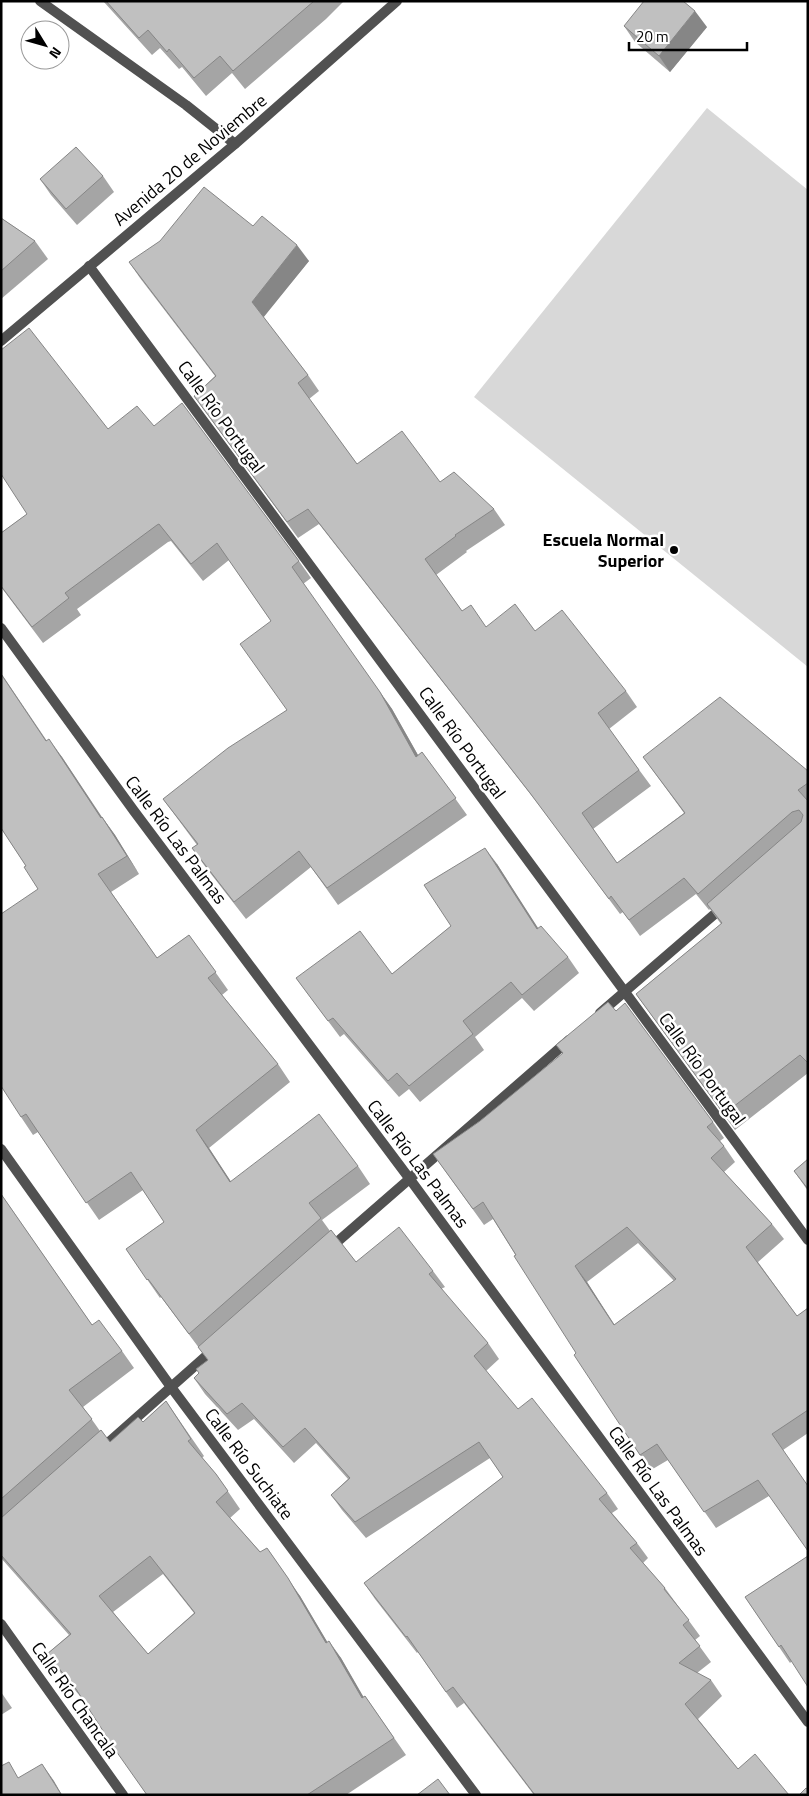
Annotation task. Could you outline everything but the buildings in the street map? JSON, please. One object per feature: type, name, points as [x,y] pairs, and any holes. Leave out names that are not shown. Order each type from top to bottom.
[{"type":"street","points":[[40,1],[186,105],[235,144]]},
{"type":"street","name":"Avenida 20 de Noviembre","points":[[1,341],[235,144],[397,1]]},
{"type":"street","name":"Calle Río Portugal","points":[[89,266],[808,1240]]},
{"type":"street","name":"Calle Río Las Palmas","points":[[1,628],[134,811],[409,1178],[808,1722]]},
{"type":"street","points":[[595,1017],[734,896]]},
{"type":"street","points":[[320,1257],[580,1030]]},
{"type":"street","name":"Calle Río Suchiate","points":[[1,1149],[171,1387],[476,1795]]},
{"type":"street","points":[[90,1459],[223,1342]]},
{"type":"street","name":"Calle Río Chancala","points":[[1,1624],[123,1795]]},
{"type":"shaded area","points":[[707,108],[808,190],[808,667],[474,397]]},
{"type":"place","name":"Escuela Normal Superior","points":[[674,550]]}]
